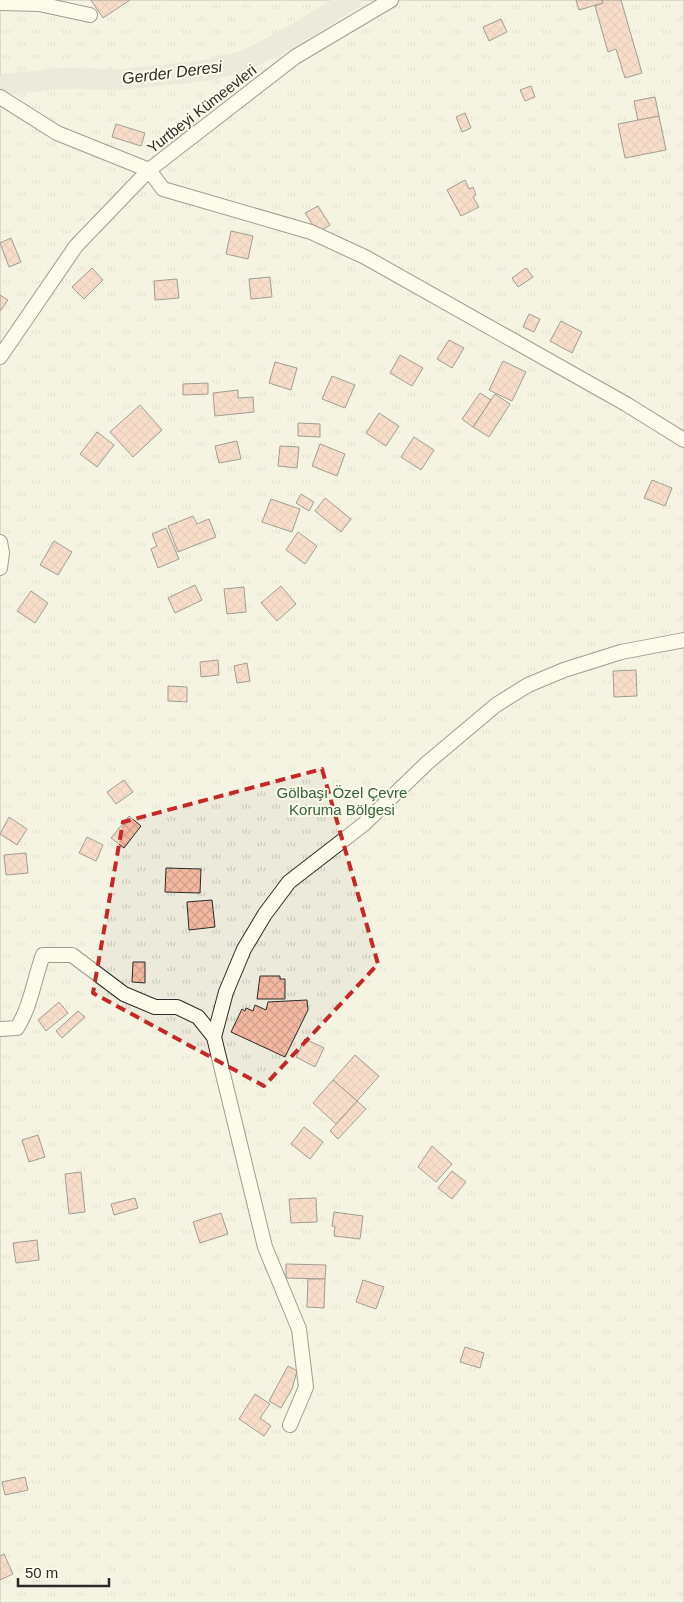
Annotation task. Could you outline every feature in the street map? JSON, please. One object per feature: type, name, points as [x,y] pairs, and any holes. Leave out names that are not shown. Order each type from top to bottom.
[{"type":"street","name":"Yurtbeyi Kümeevleri","points":[[0,97],[33,121],[57,133],[149,170],[295,57],[391,0]]},
{"type":"street","points":[[0,3],[39,4],[90,16]]},
{"type":"street","points":[[0,357],[76,246],[149,170],[163,189],[311,232],[365,257],[626,404],[684,440]]},
{"type":"street","points":[[0,542],[2,553],[0,568]]},
{"type":"street","points":[[214,1037],[226,992],[244,950],[265,914],[289,882],[364,824],[427,763],[496,705],[528,686],[564,670],[613,655],[684,640]]},
{"type":"street","points":[[0,1029],[17,1028],[26,1013],[33,981],[43,955],[72,954],[124,994],[155,1006],[177,1006],[198,1017],[214,1037],[265,1247],[299,1329],[306,1387],[290,1425]]},
{"type":"highlighted area","points":[[322,769],[378,964],[264,1086],[93,993],[123,822]]},
{"type":"green space","name":"Gölbaşı Özel Çevre Koruma Bölgesi","points":[[0,0],[684,0],[684,1603],[0,1603]]},
{"type":"building","points":[[91,0],[130,0],[103,18]]},
{"type":"building","points":[[576,0],[602,0],[603,3],[579,10]]},
{"type":"building","points":[[602,0],[621,0],[642,73],[625,78],[616,49],[608,52],[595,6],[603,3]]},
{"type":"building","points":[[501,19],[507,32],[489,41],[483,27]]},
{"type":"building","points":[[531,86],[535,97],[525,101],[520,90]]},
{"type":"building","points":[[655,97],[659,116],[638,121],[634,101]]},
{"type":"building","points":[[465,113],[471,128],[462,132],[456,117]]},
{"type":"building","points":[[190,116],[198,125],[180,143],[171,134]]},
{"type":"building","points":[[659,116],[666,150],[625,158],[618,124]]},
{"type":"building","points":[[116,124],[145,133],[141,146],[112,137]]},
{"type":"building","points":[[465,180],[469,189],[473,187],[476,195],[473,197],[479,207],[461,216],[447,190]]},
{"type":"building","points":[[318,206],[330,225],[318,233],[305,213]]},
{"type":"building","points":[[231,231],[253,236],[248,259],[226,254]]},
{"type":"building","points":[[11,238],[21,262],[9,267],[0,243]]},
{"type":"building","points":[[92,268],[103,280],[84,299],[72,287]]},
{"type":"building","points":[[526,268],[533,277],[518,287],[512,278]]},
{"type":"building","points":[[270,277],[272,297],[251,299],[249,279]]},
{"type":"building","points":[[177,279],[179,298],[155,300],[154,281]]},
{"type":"building","points":[[0,295],[8,300],[0,311]]},
{"type":"building","points":[[529,314],[540,319],[534,332],[523,327]]},
{"type":"building","points":[[561,321],[582,332],[572,353],[550,341]]},
{"type":"building","points":[[449,340],[464,348],[452,368],[437,359]]},
{"type":"building","points":[[400,355],[423,368],[412,386],[390,373]]},
{"type":"building","points":[[503,361],[526,372],[512,401],[489,390]]},
{"type":"building","points":[[275,362],[297,368],[291,390],[269,383]]},
{"type":"building","points":[[332,376],[355,385],[345,408],[322,399]]},
{"type":"building","points":[[208,383],[208,394],[183,395],[183,384]]},
{"type":"building","points":[[238,390],[238,398],[253,397],[254,412],[215,416],[213,393]]},
{"type":"building","points":[[480,393],[491,400],[473,427],[462,419]]},
{"type":"building","points":[[495,394],[510,404],[489,437],[473,427]]},
{"type":"building","points":[[140,405],[162,430],[133,457],[110,432]]},
{"type":"building","points":[[379,413],[399,426],[386,446],[366,433]]},
{"type":"building","points":[[298,423],[320,424],[320,437],[298,436]]},
{"type":"building","points":[[97,432],[114,445],[97,467],[80,454]]},
{"type":"building","points":[[414,437],[434,450],[421,470],[401,457]]},
{"type":"building","points":[[237,441],[241,459],[219,463],[215,446]]},
{"type":"building","points":[[320,444],[345,454],[337,476],[312,466]]},
{"type":"building","points":[[280,446],[299,447],[297,468],[278,466]]},
{"type":"building","points":[[652,480],[672,488],[665,506],[644,498]]},
{"type":"building","points":[[301,494],[314,502],[309,511],[296,503]]},
{"type":"building","points":[[325,498],[351,519],[341,532],[315,511]]},
{"type":"building","points":[[271,499],[300,509],[292,532],[262,522]]},
{"type":"building","points":[[193,516],[197,524],[209,519],[216,537],[178,552],[168,526]]},
{"type":"building","points":[[166,528],[179,559],[158,568],[151,549],[157,546],[152,534]]},
{"type":"building","points":[[298,532],[317,546],[305,564],[286,550]]},
{"type":"building","points":[[54,541],[72,552],[58,575],[40,565]]},
{"type":"building","points":[[195,585],[202,600],[175,613],[168,598]]},
{"type":"building","points":[[281,586],[296,604],[277,621],[261,603]]},
{"type":"building","points":[[244,587],[246,612],[227,614],[224,589]]},
{"type":"building","points":[[31,591],[48,603],[35,623],[17,611]]},
{"type":"building","points":[[218,660],[219,675],[201,677],[200,662]]},
{"type":"building","points":[[247,663],[250,681],[237,683],[234,666]]},
{"type":"building","points":[[636,670],[637,696],[614,697],[613,671]]},
{"type":"building","points":[[168,686],[187,687],[187,702],[168,701]]},
{"type":"building","points":[[124,780],[133,792],[116,804],[107,792]]},
{"type":"building","points":[[129,816],[141,826],[124,848],[111,838]]},
{"type":"building","points":[[9,817],[27,829],[17,845],[0,834]]},
{"type":"building","points":[[87,837],[103,845],[96,861],[79,853]]},
{"type":"building","points":[[26,853],[28,873],[6,875],[4,855]]},
{"type":"building","points":[[166,868],[201,869],[200,893],[165,892]]},
{"type":"building","points":[[212,900],[215,927],[189,930],[187,902]]},
{"type":"building","points":[[133,962],[145,962],[145,983],[132,982]]},
{"type":"building","points":[[260,976],[280,976],[280,979],[285,979],[285,999],[257,999]]},
{"type":"building","points":[[307,1000],[308,1010],[285,1057],[231,1032],[242,1009],[245,1011],[246,1008],[253,1011],[255,1005],[266,1010],[268,1002]]},
{"type":"building","points":[[59,1002],[68,1013],[46,1031],[38,1020]]},
{"type":"building","points":[[78,1011],[85,1017],[62,1038],[56,1031]]},
{"type":"building","points":[[305,1039],[324,1048],[315,1067],[296,1057]]},
{"type":"building","points":[[355,1055],[379,1076],[357,1101],[333,1080]]},
{"type":"building","points":[[333,1080],[357,1101],[336,1124],[313,1103]]},
{"type":"building","points":[[357,1101],[366,1109],[338,1139],[330,1131]]},
{"type":"building","points":[[304,1127],[323,1142],[310,1159],[291,1144]]},
{"type":"building","points":[[38,1135],[45,1157],[29,1162],[22,1140]]},
{"type":"building","points":[[432,1146],[452,1164],[436,1182],[418,1167]]},
{"type":"building","points":[[452,1171],[466,1182],[452,1199],[438,1188]]},
{"type":"building","points":[[81,1172],[85,1212],[69,1214],[65,1174]]},
{"type":"building","points":[[135,1198],[138,1208],[114,1215],[111,1204]]},
{"type":"building","points":[[316,1198],[317,1222],[291,1223],[289,1199]]},
{"type":"building","points":[[334,1212],[363,1216],[360,1239],[334,1236],[335,1227],[332,1226]]},
{"type":"building","points":[[221,1213],[228,1234],[200,1243],[193,1222]]},
{"type":"building","points":[[37,1240],[39,1260],[16,1263],[13,1243]]},
{"type":"building","points":[[286,1264],[326,1265],[325,1279],[286,1278]]},
{"type":"building","points":[[308,1279],[325,1279],[324,1308],[307,1307]]},
{"type":"building","points":[[363,1280],[384,1287],[376,1309],[356,1302]]},
{"type":"building","points":[[465,1347],[484,1353],[480,1368],[460,1362]]},
{"type":"building","points":[[288,1366],[297,1371],[292,1389],[281,1408],[269,1401]]},
{"type":"building","points":[[255,1394],[270,1404],[260,1418],[271,1426],[264,1436],[239,1419]]},
{"type":"building","points":[[25,1477],[28,1490],[5,1495],[2,1482]]},
{"type":"building","points":[[4,1554],[13,1574],[0,1580],[0,1556]]},
{"type":"waterway","name":"Gerder Deresi","points":[[6,84],[69,78],[118,80],[209,70],[244,61],[284,41],[351,0]]}]
